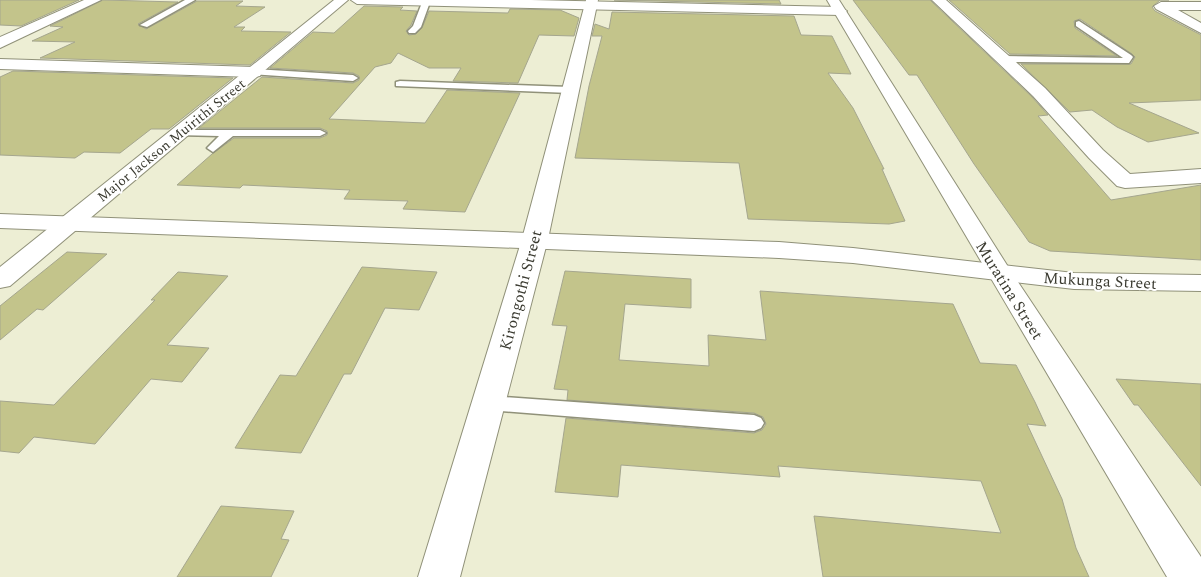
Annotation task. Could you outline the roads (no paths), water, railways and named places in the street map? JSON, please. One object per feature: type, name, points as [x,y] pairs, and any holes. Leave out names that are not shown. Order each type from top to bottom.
[{"type":"street","points":[[0,43],[95,0]]},
{"type":"street","name":"Major Jackson Muirithi Street","points":[[0,280],[342,0]]},
{"type":"street","points":[[357,0],[836,5]]},
{"type":"street","points":[[938,0],[1039,92],[1096,154],[1125,181],[1201,176]]},
{"type":"street","name":"Kirongothi Street","points":[[439,577],[535,239],[591,3]]},
{"type":"street","name":"Muratina Street","points":[[836,5],[999,273],[1190,577]]},
{"type":"street","points":[[1201,6],[1161,6],[1201,29]]},
{"type":"street","points":[[0,64],[254,72]]},
{"type":"street","name":"Mukunga Street","points":[[0,221],[535,239],[782,250],[999,273],[1129,284],[1201,283]]},
{"type":"lane","points":[[144,25],[191,0]]},
{"type":"lane","points":[[412,31],[418,27],[426,2]]},
{"type":"lane","points":[[1002,58],[1126,61],[1128,57],[1079,24]]},
{"type":"lane","points":[[254,72],[353,78]]},
{"type":"lane","points":[[400,84],[570,90]]},
{"type":"lane","points":[[180,133],[320,133]]},
{"type":"lane","points":[[213,148],[230,133]]},
{"type":"lane","points":[[489,402],[754,423]]}]
